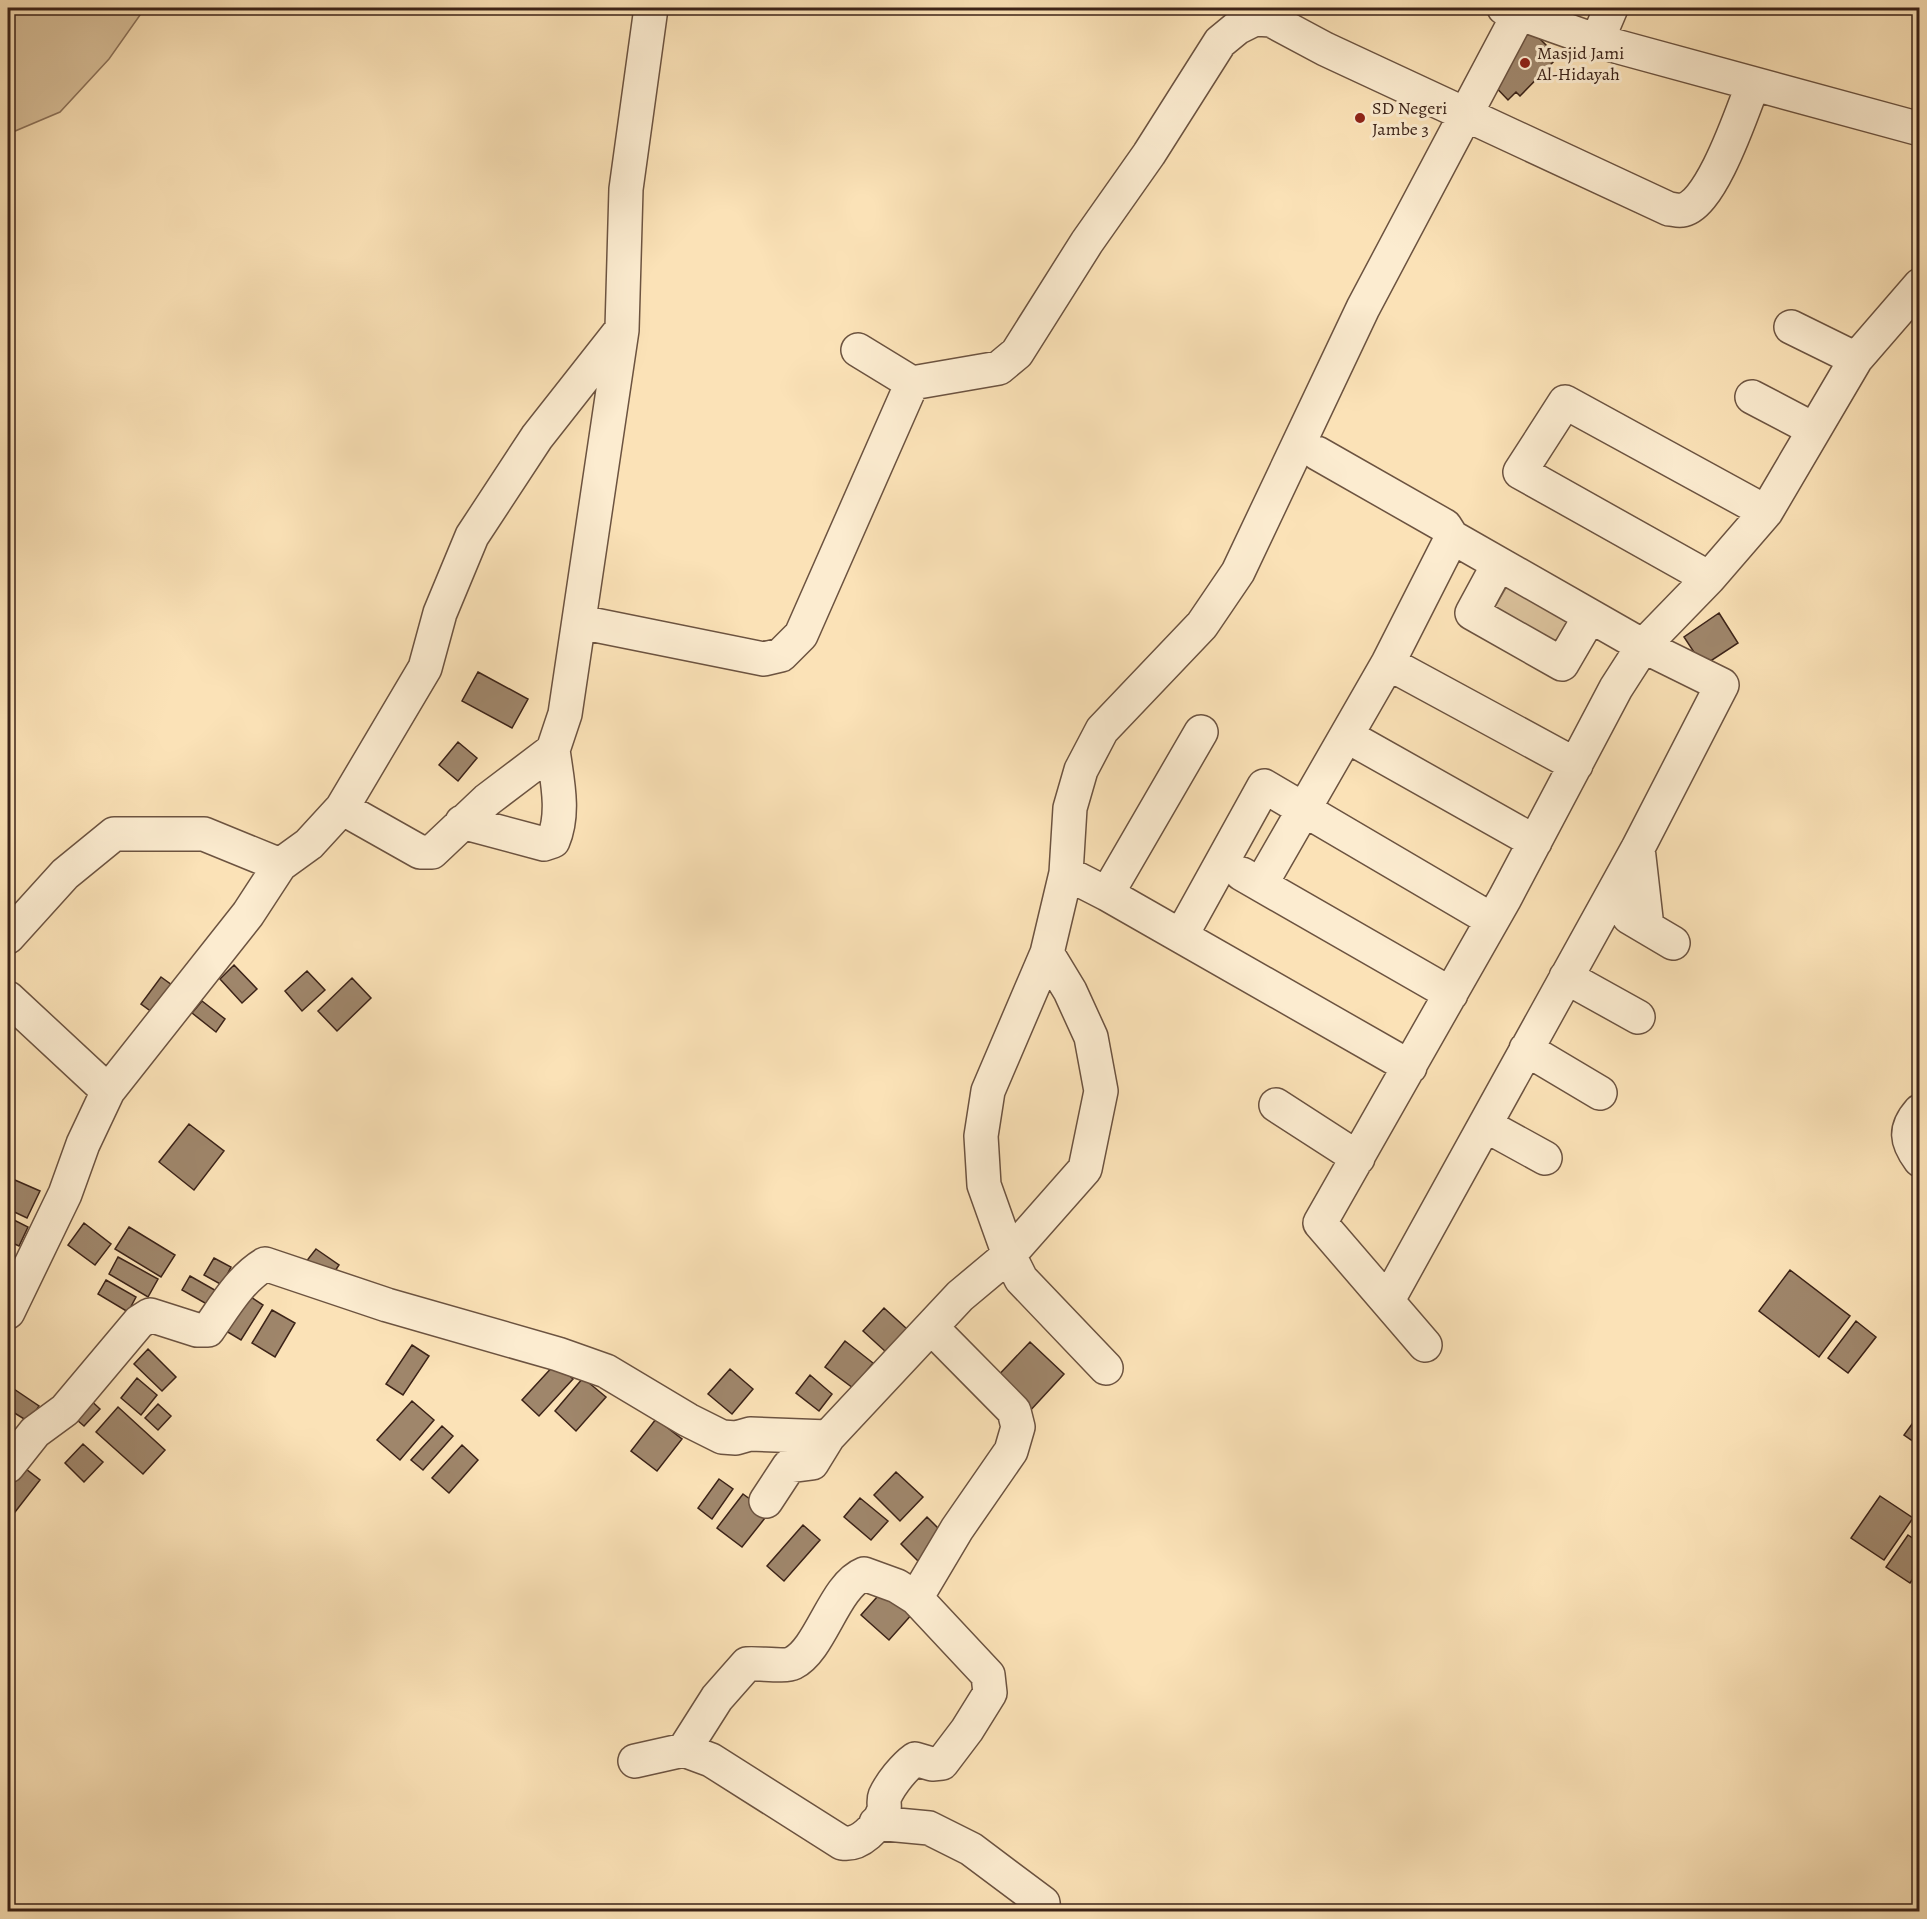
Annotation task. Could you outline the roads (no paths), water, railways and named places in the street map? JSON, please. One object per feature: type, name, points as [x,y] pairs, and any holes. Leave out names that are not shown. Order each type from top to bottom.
[{"type":"street","points":[[462,822],[544,844],[553,841],[558,830],[560,793],[553,750],[565,714],[622,329],[626,189],[651,8]]},
{"type":"street","points":[[1597,41],[1611,8]]},
{"type":"street","points":[[1106,1368],[1021,1279],[1009,1255],[984,1185],[981,1136],[988,1091],[1047,953],[1066,873],[1070,808],[1081,770],[1102,730],[1202,625],[1238,572],[1363,308],[1466,112],[1515,10],[1597,41],[1920,129]]},
{"type":"street","points":[[858,350],[912,383],[999,368],[1017,353],[1087,242],[1149,154],[1220,42],[1237,28],[1274,14],[1325,48],[1466,112],[1669,209],[1684,210],[1695,203],[1715,177],[1753,84]]},
{"type":"street","points":[[1425,1345],[1320,1223],[1492,920],[1616,688],[1643,646],[1710,578],[1766,512],[1813,429],[1856,360],[1920,285]]},
{"type":"street","points":[[1791,327],[1856,360]]},
{"type":"street","points":[[8,1312],[64,1194],[83,1144],[108,1091],[248,914],[280,865],[309,844],[342,808],[425,668],[440,613],[472,536],[537,437],[622,329]]},
{"type":"street","points":[[580,622],[764,659],[782,655],[801,635],[912,383]]},
{"type":"street","points":[[1752,397],[1813,429]]},
{"type":"street","points":[[1710,578],[1520,472],[1565,402],[1766,512]]},
{"type":"street","points":[[1317,453],[1445,526],[1452,537],[1498,565],[1643,646],[1722,685],[1638,848],[1388,1300]]},
{"type":"street","points":[[1261,884],[1388,663],[1452,537]]},
{"type":"street","points":[[1498,565],[1472,613],[1562,664],[1590,616]]},
{"type":"street","points":[[1388,663],[1576,765]]},
{"type":"street","points":[[1107,894],[1201,732]]},
{"type":"street","points":[[1347,736],[1535,842]]},
{"type":"street","points":[[342,808],[420,852],[432,852],[495,793],[553,750]]},
{"type":"street","points":[[1181,936],[1264,786],[1492,920]]},
{"type":"street","points":[[8,937],[65,874],[114,834],[204,834],[280,865]]},
{"type":"street","points":[[1606,904],[1660,935],[1638,848]]},
{"type":"street","points":[[1222,862],[1451,994]]},
{"type":"street","points":[[1066,873],[1107,894],[1410,1067]]},
{"type":"street","points":[[766,1501],[789,1466],[810,1465],[828,1437],[960,1296],[1009,1255],[1085,1169],[1101,1091],[1091,1037],[1070,992],[1047,953]]},
{"type":"street","points":[[1566,977],[1638,1017]]},
{"type":"street","points":[[8,998],[108,1091]]},
{"type":"street","points":[[1526,1049],[1600,1093]]},
{"type":"street","points":[[1276,1105],[1358,1158]]},
{"type":"street","points":[[1920,1112],[1910,1122],[1907,1131],[1910,1147],[1920,1160]]},
{"type":"street","points":[[1485,1125],[1545,1158]]},
{"type":"street","points":[[8,1466],[21,1430],[64,1410],[139,1322],[150,1315],[197,1330],[208,1330],[252,1272],[265,1264],[387,1305],[558,1354],[606,1371],[688,1420],[723,1437],[736,1438],[750,1434],[828,1437]]},
{"type":"street","points":[[916,1598],[957,1529],[1011,1451],[1018,1427],[1014,1411],[932,1328]]},
{"type":"street","points":[[635,1761],[684,1750],[711,1760],[842,1843],[851,1845],[862,1841],[876,1823],[884,1810],[884,1797],[907,1764],[915,1759],[932,1764],[942,1763],[967,1730],[990,1693],[988,1675],[916,1598],[897,1586],[871,1575],[857,1576],[802,1657],[791,1664],[747,1664],[717,1698],[684,1750]]},
{"type":"street","points":[[876,1823],[928,1828],[971,1849],[1043,1903],[1044,1911]]},
{"type":"place","name":"Masjid Jami Al-Hidayah","points":[[1525,63]]},
{"type":"place","name":"SD Negeri Jambe 3","points":[[1360,118]]}]
